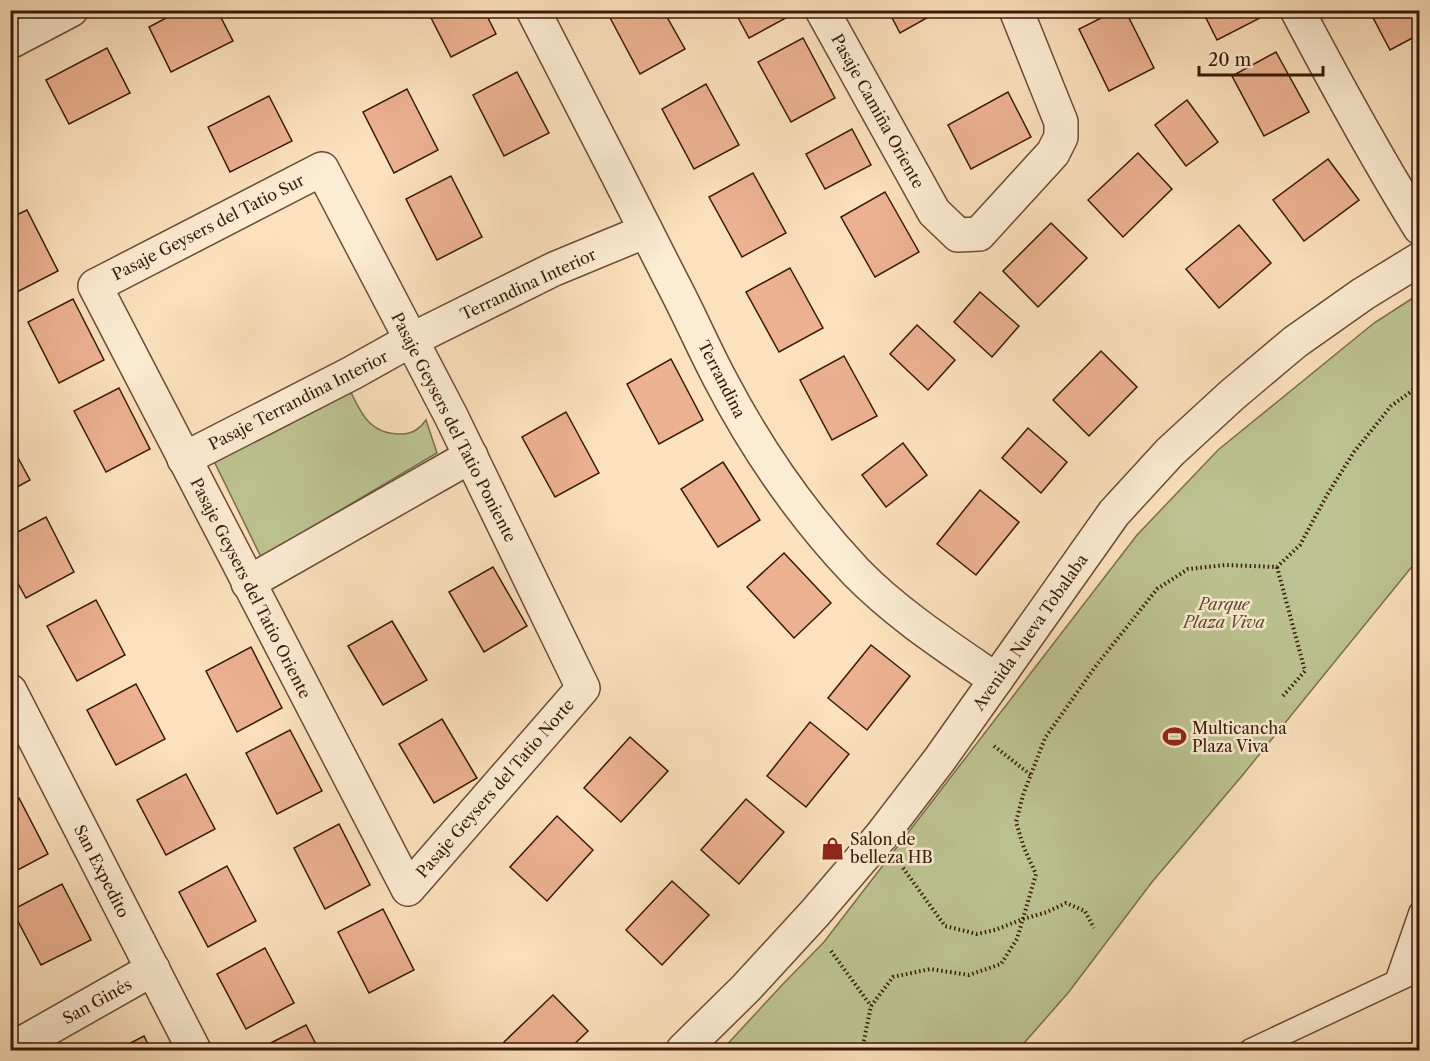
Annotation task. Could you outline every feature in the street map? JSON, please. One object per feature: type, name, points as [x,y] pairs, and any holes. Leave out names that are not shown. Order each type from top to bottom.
[{"type":"street","points":[[10,42],[71,10]]},
{"type":"street","name":"Terrandina","points":[[533,10],[720,379],[749,431],[782,480],[818,528],[858,573],[896,608],[937,640],[996,680]]},
{"type":"street","name":"Pasaje Camiña Oriente","points":[[822,10],[934,212],[958,235],[979,234],[1053,153],[1060,137],[1061,123],[1016,10]]},
{"type":"street","points":[[1297,10],[1375,154],[1419,228]]},
{"type":"street","name":"Pasaje Geysers del Tatio Sur","points":[[95,286],[322,169]]},
{"type":"street","name":"Pasaje Geysers del Tatio Poniente","points":[[322,169],[471,456],[582,688]]},
{"type":"street","name":"Terrandina Interior","points":[[411,340],[554,269],[646,231]]},
{"type":"street","name":"Avenida Nueva Tobalaba","points":[[683,1050],[746,988],[815,914],[881,836],[940,759],[1114,513],[1170,452],[1232,395],[1295,342],[1363,294],[1419,259]]},
{"type":"street","name":"Pasaje Geysers del Tatio Oriente","points":[[95,286],[408,889]]},
{"type":"street","name":"Pasaje Terrandina Interior","points":[[184,459],[352,373],[411,340]]},
{"type":"street","points":[[248,583],[471,456]]},
{"type":"street","name":"Pasaje Geysers del Tatio Norte","points":[[408,889],[582,688]]},
{"type":"street","name":"San Expedito","points":[[10,691],[194,1050]]},
{"type":"street","name":"San Ginés","points":[[10,1050],[153,969]]},
{"type":"lane","points":[[1396,981],[1419,912]]},
{"type":"lane","points":[[1250,1050],[1419,970]]},
{"type":"path","points":[[862,1050],[871,1006],[893,977],[930,969],[969,975],[1001,964],[1017,939],[1036,874],[1023,848],[1016,822],[1023,795],[1045,738],[1095,667],[1157,589],[1188,569],[1226,565],[1277,567],[1300,545],[1354,452],[1391,406],[1419,385]]},
{"type":"path","points":[[1277,567],[1305,671],[1282,697]]},
{"type":"path","points":[[965,724],[1031,775]]},
{"type":"path","points":[[899,863],[945,926],[977,934],[1047,912],[1066,903],[1085,911],[1094,928]]},
{"type":"path","points":[[824,942],[871,1006]]},
{"type":"green space","name":"Parque Plaza Viva","points":[[1419,294],[1419,558],[1241,777],[1152,882],[1068,993],[1018,1050],[722,1050],[824,942],[1137,535],[1218,450],[1374,323]]},
{"type":"green space","points":[[348,386],[367,420],[381,431],[409,433],[419,428],[426,420],[437,453],[261,557],[211,455]]},
{"type":"building","points":[[181,10],[217,10],[233,41],[171,72],[149,27]]},
{"type":"building","points":[[427,10],[484,10],[496,34],[451,57]]},
{"type":"building","points":[[613,10],[663,10],[685,49],[640,74],[608,14]]},
{"type":"building","points":[[734,10],[793,10],[795,13],[749,38]]},
{"type":"building","points":[[888,10],[941,10],[900,33]]},
{"type":"building","points":[[1117,10],[1125,10],[1154,68],[1109,91],[1079,29]]},
{"type":"building","points":[[1202,10],[1259,10],[1262,17],[1217,40]]},
{"type":"building","points":[[1369,10],[1420,10],[1420,34],[1390,50]]},
{"type":"building","points":[[803,38],[835,98],[791,122],[758,62]]},
{"type":"building","points":[[107,48],[130,93],[69,124],[46,80]]},
{"type":"building","points":[[1276,52],[1309,112],[1264,136],[1232,76]]},
{"type":"building","points":[[517,72],[549,133],[504,156],[473,95]]},
{"type":"building","points":[[706,84],[739,145],[694,169],[662,109]]},
{"type":"building","points":[[407,89],[438,150],[394,173],[363,112]]},
{"type":"building","points":[[1008,92],[1031,137],[971,169],[948,125]]},
{"type":"building","points":[[269,96],[292,141],[230,172],[208,127]]},
{"type":"building","points":[[1187,100],[1218,142],[1186,166],[1155,125]]},
{"type":"building","points":[[852,129],[871,165],[825,189],[806,154]]},
{"type":"building","points":[[1138,153],[1172,189],[1123,237],[1088,200]]},
{"type":"building","points":[[1328,159],[1359,200],[1304,241],[1273,200]]},
{"type":"building","points":[[753,173],[786,233],[742,257],[709,197]]},
{"type":"building","points":[[451,176],[482,237],[437,260],[406,199]]},
{"type":"building","points":[[885,192],[919,252],[875,277],[841,217]]},
{"type":"building","points":[[27,210],[58,271],[13,294],[10,290],[10,218]]},
{"type":"building","points":[[1051,223],[1087,258],[1038,307],[1003,271]]},
{"type":"building","points":[[1239,225],[1271,263],[1219,308],[1186,269]]},
{"type":"building","points":[[790,268],[823,328],[779,352],[746,292]]},
{"type":"building","points":[[980,292],[1019,326],[992,357],[954,322]]},
{"type":"building","points":[[73,299],[104,360],[59,383],[28,322]]},
{"type":"building","points":[[917,325],[955,360],[928,390],[890,354]]},
{"type":"building","points":[[1101,351],[1137,387],[1089,436],[1053,400]]},
{"type":"building","points":[[844,356],[877,416],[832,440],[800,380]]},
{"type":"building","points":[[671,359],[703,420],[659,444],[627,384]]},
{"type":"building","points":[[119,388],[150,449],[106,472],[74,411]]},
{"type":"building","points":[[566,412],[599,473],[555,497],[522,437]]},
{"type":"building","points":[[1028,428],[1067,462],[1041,493],[1002,458]]},
{"type":"building","points":[[10,443],[30,480],[10,491]]},
{"type":"building","points":[[903,443],[927,475],[886,507],[862,475]]},
{"type":"building","points":[[723,462],[760,520],[718,547],[681,489]]},
{"type":"building","points":[[980,490],[1019,522],[976,575],[937,544]]},
{"type":"building","points":[[46,517],[74,572],[26,598],[10,569],[10,536]]},
{"type":"building","points":[[784,553],[831,603],[794,638],[747,587]]},
{"type":"building","points":[[493,567],[527,626],[484,652],[449,592]]},
{"type":"building","points":[[96,600],[125,655],[77,681],[47,626]]},
{"type":"building","points":[[392,621],[427,680],[383,705],[348,646]]},
{"type":"building","points":[[871,645],[910,676],[867,730],[828,698]]},
{"type":"building","points":[[251,647],[282,708],[237,732],[206,671]]},
{"type":"building","points":[[136,684],[165,739],[116,765],[87,710]]},
{"type":"building","points":[[442,719],[477,778],[434,803],[399,744]]},
{"type":"building","points":[[810,722],[849,754],[806,807],[767,776]]},
{"type":"building","points":[[290,730],[322,791],[277,814],[246,753]]},
{"type":"building","points":[[630,737],[668,771],[621,822],[584,788]]},
{"type":"building","points":[[186,774],[215,829],[166,855],[137,800]]},
{"type":"building","points":[[19,798],[48,854],[10,874],[10,803]]},
{"type":"building","points":[[746,799],[784,832],[739,884],[701,850]]},
{"type":"building","points":[[557,816],[593,850],[547,901],[510,867]]},
{"type":"building","points":[[339,824],[370,885],[325,909],[294,848]]},
{"type":"building","points":[[227,866],[256,921],[208,947],[179,892]]},
{"type":"building","points":[[672,881],[709,915],[662,965],[626,930]]},
{"type":"building","points":[[62,884],[91,940],[41,965],[12,910]]},
{"type":"building","points":[[383,909],[414,970],[369,993],[338,932]]},
{"type":"building","points":[[265,948],[294,1003],[246,1029],[217,974]]},
{"type":"building","points":[[553,995],[588,1031],[568,1050],[512,1050],[504,1042]]},
{"type":"building","points":[[306,1025],[319,1050],[257,1050]]},
{"type":"building","points":[[144,1036],[151,1050],[117,1050]]},
{"type":"place","name":"Multicancha Plaza Viva","points":[[1174,737]]},
{"type":"place","name":"Salon de belleza HB","points":[[832,848]]}]
